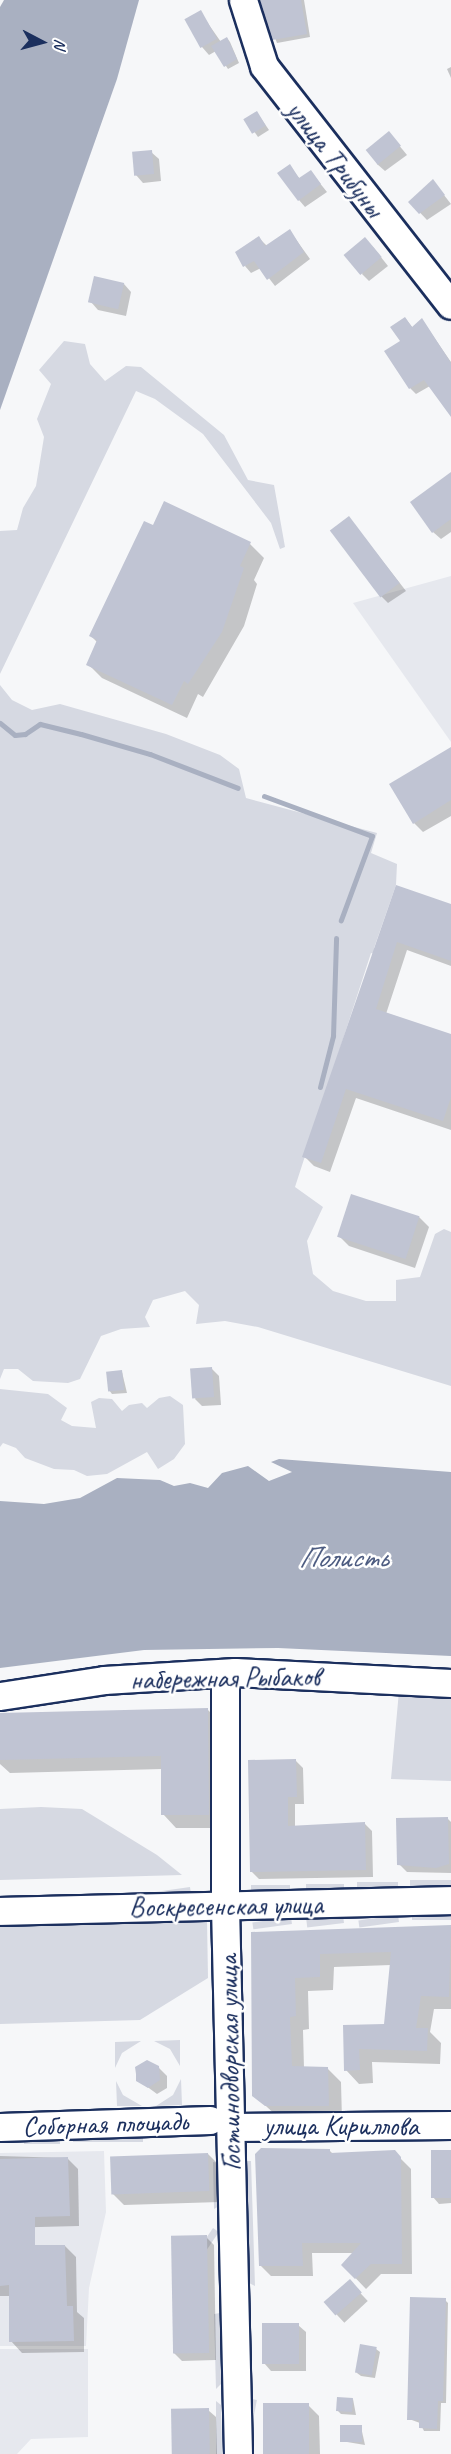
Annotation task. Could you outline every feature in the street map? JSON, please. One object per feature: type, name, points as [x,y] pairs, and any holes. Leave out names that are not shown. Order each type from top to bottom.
[{"type":"street","name":"улица Трибуны","points":[[243,0],[264,66],[451,305]]},
{"type":"street","name":"набережная Рыбаков","points":[[0,1696],[104,1680],[225,1673],[451,1683]]},
{"type":"street","name":"Гостинодворская улица","points":[[225,1673],[225,1906],[221,2123],[238,2454]]},
{"type":"street","name":"Воскресенская улица","points":[[0,1911],[451,1900]]},
{"type":"street","name":"улица Кириллова","points":[[221,2123],[451,2125]]},
{"type":"street","name":"Соборная площадь","points":[[0,2127],[221,2123]]},
{"type":"shaded area","points":[[64,341],[85,344],[90,364],[105,381],[126,366],[141,367],[224,435],[248,480],[274,485],[285,547],[280,549],[271,523],[203,434],[155,399],[136,391],[0,674],[0,531],[17,530],[23,508],[36,486],[44,437],[37,419],[51,384],[39,370]]},
{"type":"shaded area","points":[[451,576],[451,742],[353,603]]},
{"type":"shaded area","points":[[0,685],[12,700],[32,710],[60,704],[166,734],[220,755],[239,769],[246,798],[377,833],[371,853],[397,864],[396,885],[374,948],[391,959],[371,953],[295,1187],[323,1207],[307,1241],[313,1274],[333,1291],[366,1301],[396,1301],[396,1280],[420,1277],[435,1234],[444,1229],[451,1232],[451,1386],[258,1327],[225,1321],[196,1324],[199,1305],[185,1291],[153,1300],[145,1317],[150,1327],[121,1329],[101,1336],[80,1379],[68,1383],[33,1381],[18,1369],[4,1369],[0,1379]]},
{"type":"shaded area","points":[[0,1389],[48,1394],[67,1408],[61,1420],[72,1426],[96,1428],[91,1402],[99,1398],[112,1399],[122,1411],[129,1405],[142,1403],[147,1408],[159,1398],[170,1396],[183,1405],[185,1444],[174,1459],[158,1469],[147,1452],[107,1474],[87,1476],[74,1470],[54,1469],[25,1458],[16,1448],[3,1443],[0,1447]]},
{"type":"shaded area","points":[[399,1691],[451,1694],[451,1781],[391,1779]]},
{"type":"shaded area","points":[[41,1807],[82,1809],[157,1855],[182,1875],[0,1880],[0,1809]]},
{"type":"shaded area","points":[[410,1880],[451,1880],[451,1888],[410,1888]]},
{"type":"shaded area","points":[[357,1882],[398,1882],[398,1890],[357,1890]]},
{"type":"shaded area","points":[[306,1884],[344,1884],[344,1891],[306,1891]]},
{"type":"shaded area","points":[[251,1885],[290,1885],[290,1892],[251,1892]]},
{"type":"shaded area","points":[[190,1887],[191,1894],[152,1899],[151,1892]]},
{"type":"shaded area","points":[[412,1913],[451,1913],[451,1920],[412,1920]]},
{"type":"shaded area","points":[[343,1915],[344,1923],[307,1927],[306,1920]]},
{"type":"shaded area","points":[[398,1915],[399,1922],[359,1927],[358,1921]]},
{"type":"shaded area","points":[[291,1917],[292,1924],[253,1929],[252,1922]]},
{"type":"shaded area","points":[[207,1920],[208,1978],[140,2020],[0,2024],[0,1923]]},
{"type":"shaded area","points":[[180,2040],[180,2066],[170,2049],[154,2041]]},
{"type":"shaded area","points":[[141,2041],[122,2053],[115,2068],[115,2042]]},
{"type":"shaded area","points":[[181,2079],[182,2105],[156,2106],[173,2095]]},
{"type":"shaded area","points":[[116,2081],[123,2095],[142,2106],[117,2106]]},
{"type":"shaded area","points":[[73,2133],[143,2133],[143,2142],[73,2142]]},
{"type":"shaded area","points":[[24,2136],[60,2136],[60,2144],[24,2144]]},
{"type":"shaded area","points":[[104,2151],[106,2212],[89,2288],[86,2346],[0,2346],[0,2153]]},
{"type":"shaded area","points":[[246,2161],[251,2161],[255,2286],[249,2283]]},
{"type":"shaded area","points":[[213,2162],[219,2163],[219,2206],[214,2209]]},
{"type":"shaded area","points":[[213,2228],[219,2232],[184,2284],[178,2280]]},
{"type":"shaded area","points":[[220,2313],[221,2384],[216,2389],[214,2314]]},
{"type":"shaded area","points":[[0,2349],[88,2349],[88,2437],[31,2439],[17,2454],[0,2454]]},
{"type":"shaded area","points":[[252,2399],[257,2400],[246,2454],[242,2453]]},
{"type":"shaded area","points":[[216,2401],[221,2405],[222,2454],[216,2454]]},
{"type":"water","points":[[4,0],[139,0],[117,79],[0,410],[0,7]]},
{"type":"water","name":"Полисть","points":[[279,1459],[451,1472],[451,1656],[278,1648],[144,1650],[0,1668],[0,1501],[44,1504],[80,1498],[117,1478],[160,1480],[174,1486],[190,1483],[208,1488],[222,1473],[248,1466],[269,1481],[292,1472],[271,1462]]},
{"type":"building","points":[[260,0],[301,0],[307,34],[272,40]]},
{"type":"building","points":[[201,10],[217,39],[200,48],[184,19]]},
{"type":"building","points":[[227,37],[237,59],[224,67],[211,46]]},
{"type":"building","points":[[257,111],[266,126],[252,134],[243,119]]},
{"type":"building","points":[[389,131],[401,146],[378,165],[366,150]]},
{"type":"building","points":[[152,150],[154,174],[134,176],[132,152]]},
{"type":"building","points":[[290,164],[299,178],[311,170],[321,184],[298,201],[277,173]]},
{"type":"building","points":[[433,179],[445,195],[419,214],[408,202]]},
{"type":"building","points":[[290,229],[304,252],[267,280],[254,261],[243,267],[235,252],[259,236],[265,246]]},
{"type":"building","points":[[365,237],[382,257],[360,275],[344,255]]},
{"type":"building","points":[[94,276],[124,283],[118,309],[88,302]]},
{"type":"building","points":[[405,317],[412,327],[422,318],[451,363],[451,417],[424,380],[409,389],[384,351],[400,341],[390,327]]},
{"type":"building","points":[[451,472],[451,519],[432,533],[410,502]]},
{"type":"building","points":[[164,501],[251,542],[240,566],[244,568],[222,632],[188,684],[184,681],[172,705],[86,665],[97,640],[89,636],[144,521],[153,525]]},
{"type":"building","points":[[349,516],[400,583],[380,598],[330,530]]},
{"type":"building","points":[[451,747],[451,800],[413,824],[389,784]]},
{"type":"building","points":[[396,885],[451,904],[451,961],[397,942],[376,1009],[451,1034],[451,1097],[443,1121],[346,1089],[321,1163],[302,1157]]},
{"type":"building","points":[[351,1194],[419,1216],[406,1259],[337,1237]]},
{"type":"building","points":[[212,1367],[214,1397],[192,1398],[190,1369]]},
{"type":"building","points":[[122,1370],[124,1390],[108,1392],[106,1372]]},
{"type":"building","points":[[208,1708],[209,1815],[161,1815],[161,1756],[0,1760],[0,1713]]},
{"type":"building","points":[[296,1759],[297,1797],[288,1797],[288,1826],[365,1822],[366,1870],[250,1872],[248,1760]]},
{"type":"building","points":[[448,1817],[449,1864],[436,1868],[397,1865],[396,1818]]},
{"type":"building","points":[[451,1925],[449,1997],[421,1996],[416,2028],[428,2028],[427,2051],[359,2049],[360,2070],[344,2071],[343,2025],[384,2024],[391,1952],[320,1954],[320,1977],[295,1978],[296,2016],[290,2017],[292,2066],[328,2067],[329,2106],[265,2106],[252,2096],[251,1932]]},
{"type":"building","points":[[147,2060],[159,2066],[160,2080],[148,2088],[136,2081],[135,2067]]},
{"type":"building","points":[[261,2148],[330,2149],[330,2153],[395,2150],[401,2157],[402,2264],[371,2264],[355,2279],[341,2265],[361,2243],[302,2243],[303,2266],[259,2266],[255,2154]]},
{"type":"building","points":[[431,2150],[451,2150],[451,2198],[431,2198]]},
{"type":"building","points":[[208,2153],[209,2191],[111,2194],[110,2156]]},
{"type":"building","points":[[68,2157],[70,2216],[35,2217],[35,2245],[65,2245],[67,2306],[73,2306],[74,2341],[9,2342],[9,2285],[0,2286],[0,2159]]},
{"type":"building","points":[[207,2235],[209,2353],[173,2354],[171,2236]]},
{"type":"building","points":[[350,2279],[362,2293],[335,2316],[324,2302]]},
{"type":"building","points":[[410,2297],[446,2298],[443,2401],[438,2401],[437,2429],[419,2428],[419,2420],[407,2420]]},
{"type":"building","points":[[262,2323],[299,2323],[299,2364],[262,2364]]},
{"type":"building","points":[[360,2344],[377,2347],[372,2376],[355,2373]]},
{"type":"building","points":[[337,2397],[353,2398],[352,2412],[336,2411]]},
{"type":"building","points":[[263,2403],[309,2403],[309,2454],[263,2454]]},
{"type":"building","points":[[209,2408],[210,2454],[172,2454],[171,2409]]},
{"type":"building","points":[[340,2425],[362,2425],[362,2442],[340,2442]]},
{"type":"waterway","points":[[0,723],[15,735],[25,734],[40,724],[81,734],[150,754],[238,788]]},
{"type":"waterway","points":[[264,796],[372,836],[341,920]]},
{"type":"waterway","points":[[320,1087],[333,1036],[336,938]]}]
